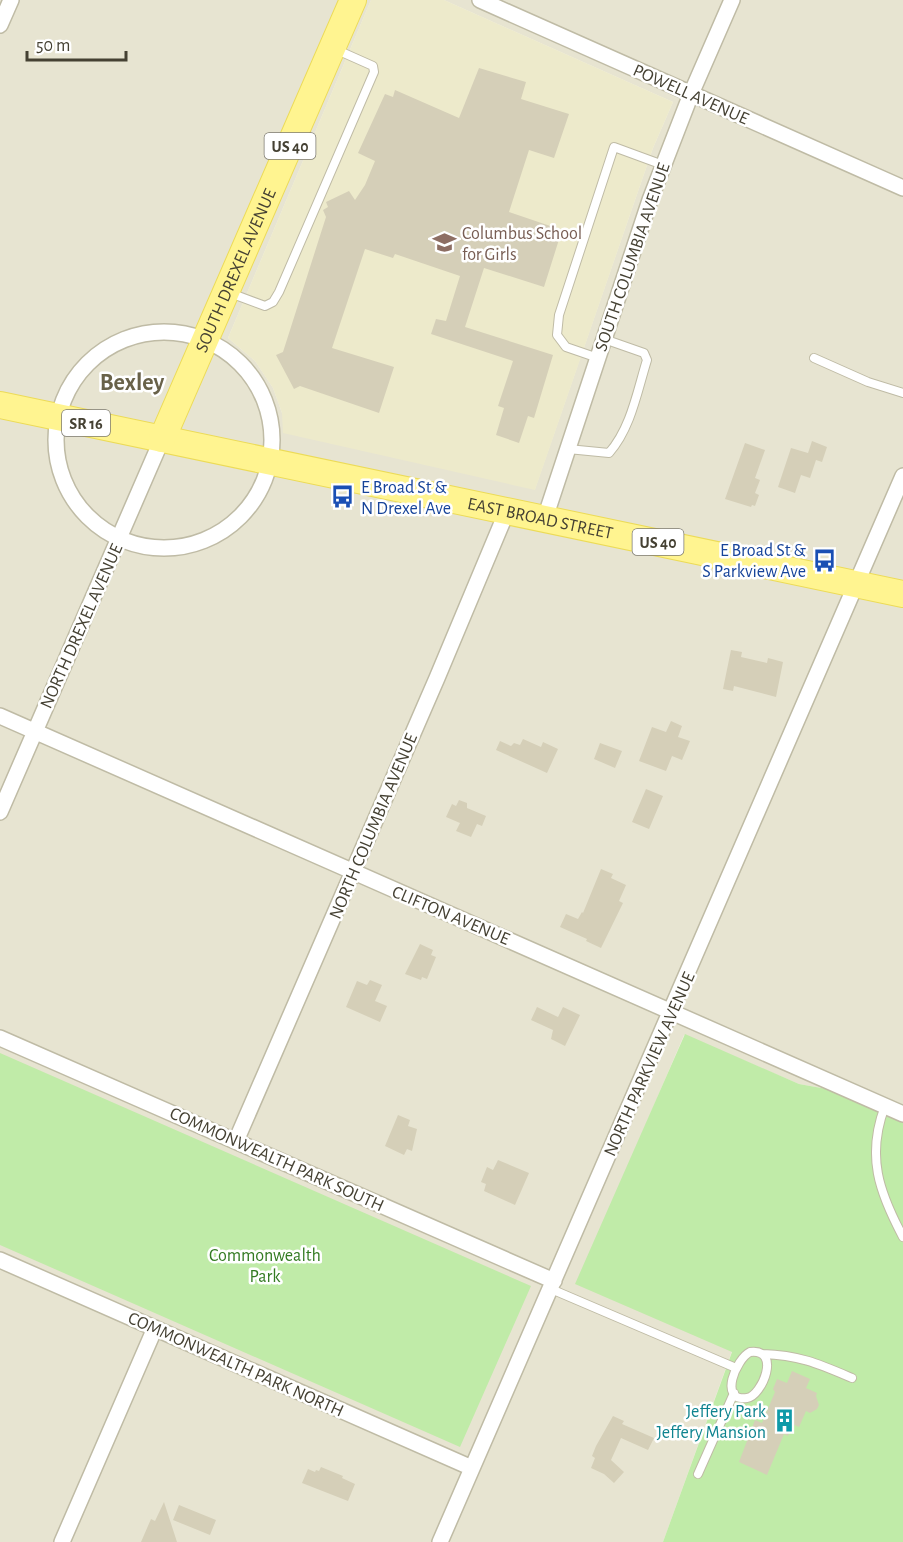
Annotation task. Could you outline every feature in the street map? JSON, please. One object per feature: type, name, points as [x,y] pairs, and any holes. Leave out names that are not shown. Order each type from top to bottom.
[{"type":"main road","name":"SOUTH DREXEL AVENUE","points":[[162,439],[353,0]]},
{"type":"main road","name":"EAST BROAD STREET","points":[[0,405],[903,594]]},
{"type":"street","points":[[0,25],[11,0]]},
{"type":"street","name":"POWELL AVENUE","points":[[480,0],[903,188]]},
{"type":"street","name":"SOUTH COLUMBIA AVENUE","points":[[545,518],[663,165],[732,0]]},
{"type":"street","points":[[162,331],[184,333],[206,339],[237,359],[260,389],[272,424],[270,462],[262,485],[250,506],[234,524],[213,537],[191,545],[166,549],[142,546],[119,538],[100,528],[86,515],[67,489],[60,474],[54,437],[63,397],[75,376],[89,360],[124,338],[162,331]]},
{"type":"street","name":"NORTH DREXEL AVENUE","points":[[0,812],[162,439]]},
{"type":"street","name":"NORTH PARKVIEW AVENUE","points":[[440,1542],[903,476]]},
{"type":"street","name":"NORTH COLUMBIA AVENUE","points":[[236,1141],[507,511]]},
{"type":"street","name":"CLIFTON AVENUE","points":[[0,716],[903,1114]]},
{"type":"street","name":"COMMONWEALTH PARK SOUTH","points":[[0,1038],[236,1141],[553,1285]]},
{"type":"street","name":"COMMONWEALTH PARK NORTH","points":[[0,1260],[472,1468]]},
{"type":"street","points":[[62,1542],[154,1328]]},
{"type":"lane","points":[[226,292],[266,306],[273,302],[279,292],[374,72],[373,66],[332,48]]},
{"type":"lane","points":[[598,358],[566,347],[557,335],[559,315],[614,147],[663,165]]},
{"type":"lane","points":[[568,448],[609,453],[621,440],[629,420],[647,360],[644,353],[604,339]]},
{"type":"lane","points":[[814,358],[868,382],[903,393]]},
{"type":"lane","points":[[885,1106],[876,1136],[875,1155],[878,1179],[903,1237]]},
{"type":"lane","points":[[553,1285],[736,1368]]},
{"type":"lane","points":[[763,1354],[768,1367],[756,1394],[748,1398],[738,1396],[734,1393],[731,1384],[742,1357],[750,1352],[810,1360],[852,1378]]},
{"type":"lane","points":[[698,1474],[734,1393]]},
{"type":"shaded area","points":[[0,0],[371,0],[228,338],[255,361],[273,388],[282,413],[535,489],[653,148],[673,102],[444,0],[903,0],[903,1122],[827,1089],[799,1084],[684,1035],[622,1180],[732,1351],[663,1542],[0,1542]]},
{"type":"shaded area","name":"Columbus School for Girls","points":[[371,0],[444,0],[673,102],[653,148],[535,490],[283,433],[282,413],[273,388],[255,361],[228,338]]},
{"type":"green space","points":[[685,1034],[799,1084],[827,1089],[903,1122],[903,1542],[663,1542],[732,1352],[575,1284]]},
{"type":"green space","name":"Commonwealth Park","points":[[0,1053],[531,1286],[460,1447],[0,1245]]},
{"type":"building","points":[[479,68],[526,82],[521,99],[569,114],[554,158],[529,150],[509,212],[562,230],[544,287],[484,268],[465,327],[553,355],[534,418],[528,416],[519,443],[496,435],[504,408],[498,406],[513,361],[431,334],[436,319],[446,321],[460,276],[395,254],[393,258],[365,249],[332,348],[394,367],[379,413],[300,386],[294,389],[276,355],[283,352],[326,217],[323,210],[328,207],[326,202],[349,191],[355,200],[365,185],[375,161],[358,153],[385,94],[393,97],[395,90],[459,118]]},
{"type":"building","points":[[812,441],[827,447],[822,462],[816,460],[810,478],[801,475],[795,493],[778,487],[791,448],[808,453]]},
{"type":"building","points":[[745,443],[765,450],[755,478],[760,480],[755,493],[759,495],[755,506],[751,507],[725,499]]},
{"type":"building","points":[[731,650],[742,652],[741,657],[767,663],[768,658],[783,662],[776,697],[734,686],[733,691],[723,689]]},
{"type":"building","points":[[671,721],[682,726],[678,737],[690,741],[682,760],[672,756],[666,771],[639,761],[652,727],[666,732]]},
{"type":"building","points":[[523,739],[541,747],[543,742],[558,749],[547,773],[496,750],[500,741],[511,746],[514,743],[520,745]]},
{"type":"building","points":[[600,743],[622,751],[615,768],[594,759]]},
{"type":"building","points":[[646,789],[663,796],[649,829],[632,822]]},
{"type":"building","points":[[459,800],[467,803],[467,808],[486,816],[482,826],[477,824],[471,837],[456,831],[460,823],[446,817],[452,804],[456,806]]},
{"type":"building","points":[[601,869],[613,874],[611,878],[626,885],[619,901],[623,903],[601,948],[560,927],[566,914],[578,919],[583,913]]},
{"type":"building","points":[[420,944],[433,950],[431,955],[436,957],[427,979],[422,977],[421,980],[405,974]]},
{"type":"building","points":[[370,980],[382,985],[375,1001],[387,1006],[380,1022],[346,1007],[357,981],[367,985]]},
{"type":"building","points":[[537,1007],[558,1017],[563,1007],[580,1015],[565,1046],[551,1039],[553,1030],[531,1020]]},
{"type":"building","points":[[398,1115],[410,1120],[408,1126],[417,1129],[412,1151],[407,1149],[404,1155],[385,1146]]},
{"type":"building","points":[[498,1160],[529,1173],[515,1205],[484,1191],[486,1184],[481,1182],[487,1167],[493,1170]]},
{"type":"building","name":"Jeffery Park Jeffery Mansion","points":[[792,1371],[810,1379],[806,1388],[817,1393],[819,1405],[810,1413],[806,1411],[799,1427],[792,1424],[788,1436],[784,1434],[767,1475],[739,1462],[755,1420],[762,1423],[775,1392],[773,1389],[777,1379],[787,1383]]},
{"type":"building","points":[[613,1416],[624,1421],[622,1424],[654,1438],[648,1450],[621,1438],[611,1460],[624,1472],[614,1483],[604,1474],[591,1468],[596,1446]]},
{"type":"building","points":[[321,1467],[355,1484],[348,1501],[302,1483],[308,1469],[315,1472]]},
{"type":"building","points":[[164,1502],[177,1542],[141,1542],[151,1519],[155,1521]]},
{"type":"building","points":[[179,1505],[216,1520],[210,1535],[173,1520]]},
{"type":"place","name":"Columbus School for Girls","points":[[444,243]]},
{"type":"place","name":"E Broad St & N Drexel Ave","points":[[343,497]]},
{"type":"place","name":"E Broad St & S Parkview Ave","points":[[824,560]]},
{"type":"place","name":"Jeffery Park Jeffery Mansion","points":[[784,1421]]},
{"type":"district","name":"Bexley","points":[[132,382]]}]
